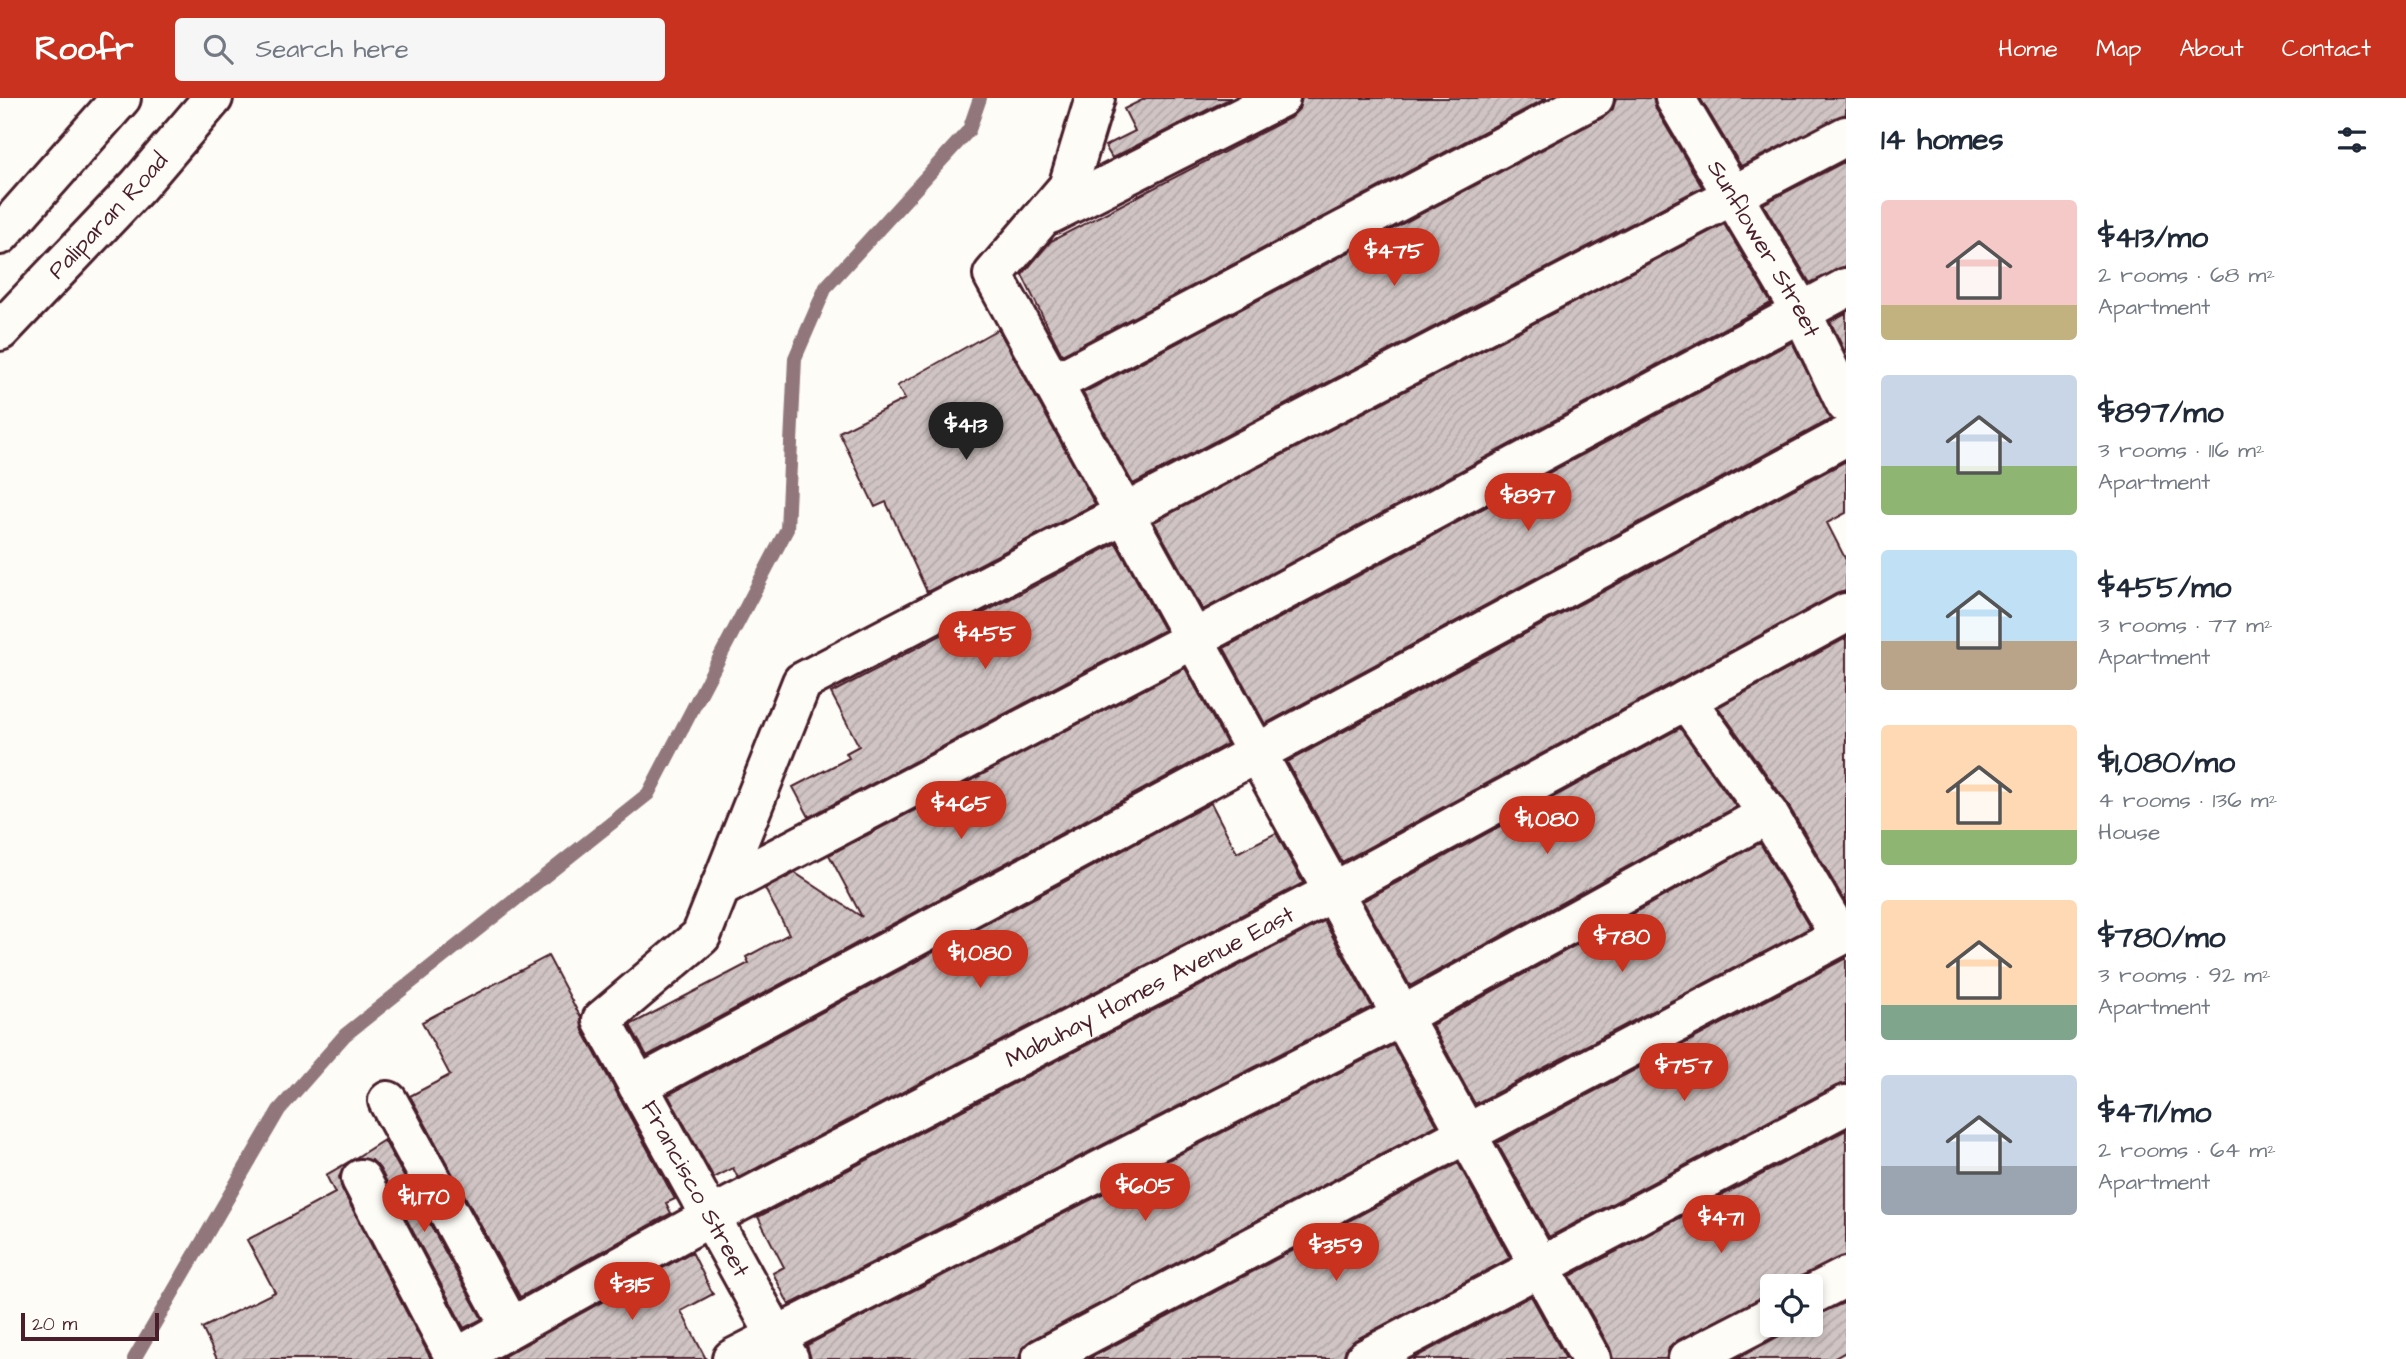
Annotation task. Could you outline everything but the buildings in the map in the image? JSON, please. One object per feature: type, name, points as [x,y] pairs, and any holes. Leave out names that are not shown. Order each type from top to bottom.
[{"type":"street","points":[[0,235],[121,98]]},
{"type":"street","name":"Paliparan Road","points":[[0,331],[129,196],[213,98]]},
{"type":"street","points":[[1095,98],[1068,187],[993,275],[1591,1359]]},
{"type":"street","points":[[1042,218],[1280,98]]},
{"type":"street","points":[[1053,384],[1594,98]]},
{"type":"street","name":"Sunflower Street","points":[[1675,98],[1801,311],[1846,404]]},
{"type":"street","points":[[720,888],[802,682],[1846,136]]},
{"type":"street","points":[[720,888],[1194,639],[1846,288]]},
{"type":"street","points":[[638,1086],[1846,436]]},
{"type":"street","name":"Mabuhay Homes Avenue East","points":[[455,1359],[710,1217],[1333,892],[1846,613]]},
{"type":"street","points":[[1041,1359],[1843,935],[1768,814],[1686,700]]},
{"type":"street","points":[[732,1359],[782,1347],[1402,1016],[1768,814]]},
{"type":"street","name":"Francisco Street","points":[[720,888],[701,936],[602,1020],[782,1347]]},
{"type":"street","points":[[388,1101],[511,1327]]},
{"type":"street","points":[[1365,1359],[1846,1105]]},
{"type":"street","points":[[361,1179],[455,1359]]},
{"type":"street","points":[[1823,1288],[1846,1276]]},
{"type":"street","points":[[1688,1359],[1760,1322]]},
{"type":"waterway","points":[[134,1359],[279,1110],[345,1035],[648,794],[787,529],[795,358],[826,287],[969,130],[980,98]]}]
